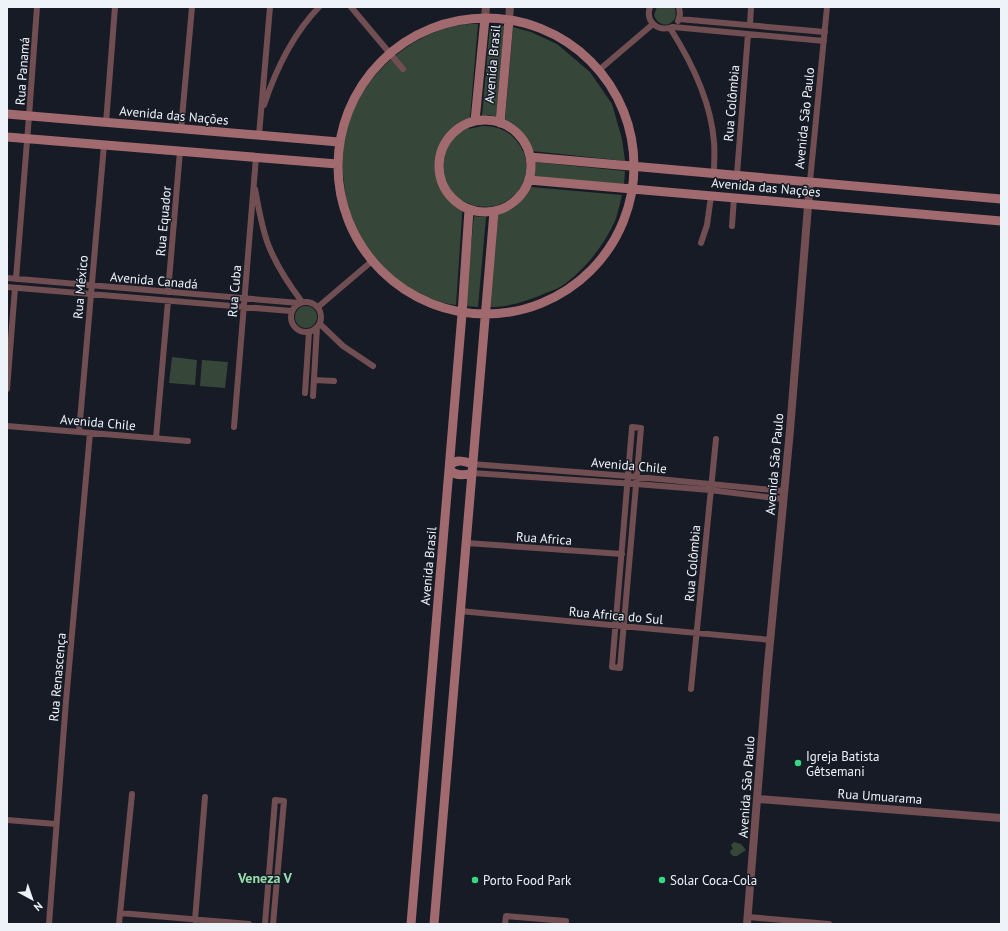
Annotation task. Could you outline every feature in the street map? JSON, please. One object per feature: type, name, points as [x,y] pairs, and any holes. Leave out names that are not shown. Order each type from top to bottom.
[{"type":"main road","points":[[484,18],[509,20],[534,25],[576,47],[599,70],[620,102],[629,125],[633,143],[634,166],[632,189],[627,214],[611,246],[589,271],[565,290],[548,300],[525,308],[485,315],[462,314],[447,310],[417,298],[401,288],[372,261],[362,248],[347,219],[341,195],[337,164],[339,142],[343,123],[349,107],[359,89],[376,67],[390,53],[408,40],[428,30],[453,22],[484,18]]},
{"type":"main road","name":"Avenida Brasil","points":[[475,121],[484,18]]},
{"type":"main road","name":"Avenida Brasil","points":[[500,122],[509,20]]},
{"type":"main road","name":"Avenida das Nações","points":[[7,114],[339,142]]},
{"type":"main road","points":[[488,120],[500,122],[514,130],[524,142],[530,157],[531,166],[529,180],[521,195],[513,203],[504,208],[494,212],[469,210],[457,203],[448,194],[441,182],[439,162],[443,148],[450,136],[462,127],[475,121],[488,120]]},
{"type":"main road","points":[[7,137],[337,164]]},
{"type":"main road","name":"Avenida das Nações","points":[[530,157],[737,174],[1001,199]]},
{"type":"main road","name":"Avenida das Nações","points":[[529,180],[1001,221]]},
{"type":"main road","name":"Avenida Brasil","points":[[411,924],[462,314],[469,210]]},
{"type":"main road","points":[[434,924],[494,212]]},
{"type":"main road","points":[[457,461],[466,462],[472,469],[466,475],[456,474],[449,467],[457,461]]},
{"type":"street","name":"Rua Panamá","points":[[16,279],[37,7]]},
{"type":"street","points":[[106,123],[115,7]]},
{"type":"street","points":[[181,129],[192,7]]},
{"type":"street","points":[[259,135],[270,7]]},
{"type":"street","points":[[261,114],[271,84],[284,57],[302,28],[319,7]]},
{"type":"street","points":[[351,7],[403,69]]},
{"type":"street","name":"Avenida Brasil","points":[[484,18],[486,7]]},
{"type":"street","name":"Avenida Brasil","points":[[509,20],[510,7]]},
{"type":"street","points":[[650,7],[649,15],[653,24],[662,29],[671,28],[824,41]]},
{"type":"street","points":[[671,28],[679,19],[679,7]]},
{"type":"street","points":[[750,25],[751,7]]},
{"type":"street","name":"Avenida São Paulo","points":[[748,921],[767,674],[790,430],[810,181],[827,7]]},
{"type":"street","points":[[679,19],[824,32]]},
{"type":"street","points":[[599,70],[653,24]]},
{"type":"street","points":[[671,28],[692,65],[706,104],[714,141],[714,172]]},
{"type":"street","name":"Rua Colômbia","points":[[737,174],[748,34]]},
{"type":"street","name":"Rua México","points":[[79,432],[104,145]]},
{"type":"street","name":"Rua Equador","points":[[168,292],[180,151]]},
{"type":"street","name":"Rua Cuba","points":[[234,427],[256,157]]},
{"type":"street","points":[[254,180],[258,205],[270,249],[301,302]]},
{"type":"street","points":[[701,243],[707,225],[711,196]]},
{"type":"street","points":[[732,226],[734,197]]},
{"type":"street","points":[[318,307],[372,261]]},
{"type":"street","name":"Avenida Canadá","points":[[7,278],[301,302]]},
{"type":"street","name":"Avenida Canadá","points":[[7,287],[291,311]]},
{"type":"street","points":[[7,389],[15,288]]},
{"type":"street","points":[[156,438],[168,301]]},
{"type":"street","points":[[313,396],[321,315],[318,307],[310,302],[301,302],[291,311],[291,320],[293,325],[300,331],[309,332],[319,325]]},
{"type":"street","points":[[319,325],[343,346],[373,366]]},
{"type":"street","points":[[305,393],[309,332]]},
{"type":"street","points":[[314,380],[334,381]]},
{"type":"street","name":"Avenida Chile","points":[[7,426],[188,441]]},
{"type":"street","points":[[632,427],[641,428],[636,476],[620,668],[612,667],[632,427]]},
{"type":"street","name":"Rua Renascença","points":[[49,924],[66,701],[90,433]]},
{"type":"street","name":"Rua Colômbia","points":[[691,689],[716,439]]},
{"type":"street","name":"Avenida Chile","points":[[472,469],[636,476],[711,483],[783,495]]},
{"type":"street","name":"Avenida Chile","points":[[472,469],[628,484],[783,495]]},
{"type":"street","name":"Rua Africa","points":[[466,543],[622,554]]},
{"type":"street","name":"Rua Africa do Sul","points":[[460,611],[771,640]]},
{"type":"street","points":[[119,924],[132,794]]},
{"type":"street","points":[[196,920],[205,797]]},
{"type":"street","name":"Rua Umuarama","points":[[758,799],[1001,818]]},
{"type":"street","points":[[265,924],[275,800],[284,801],[273,924]]},
{"type":"street","points":[[7,820],[56,824]]},
{"type":"street","points":[[120,913],[249,924]]},
{"type":"street","points":[[505,924],[506,916],[537,921],[566,921],[566,924]]},
{"type":"street","points":[[748,921],[829,924]]},
{"type":"green space","points":[[657,7],[674,7],[676,13],[673,21],[665,25],[661,24],[654,15]]},
{"type":"green space","points":[[478,24],[469,129],[480,126],[488,126],[508,133],[514,138],[523,152],[526,166],[524,180],[517,192],[507,201],[494,206],[479,206],[463,201],[456,305],[438,301],[420,294],[406,286],[380,264],[369,250],[359,236],[347,206],[345,197],[342,149],[345,131],[351,113],[371,80],[384,66],[399,53],[433,33],[453,26]]},
{"type":"green space","points":[[490,25],[504,26],[496,117],[490,115],[482,116]]},
{"type":"green space","points":[[513,27],[531,32],[557,44],[590,72],[612,104],[622,139],[625,161],[532,151],[521,134],[505,120]]},
{"type":"green space","points":[[534,162],[625,171],[624,184],[532,177]]},
{"type":"green space","points":[[531,187],[622,195],[615,221],[605,240],[584,267],[568,281],[556,289],[525,301],[511,305],[489,307],[498,215],[515,207]]},
{"type":"green space","points":[[474,216],[486,217],[478,307],[465,306]]},
{"type":"green space","points":[[306,306],[314,309],[317,317],[314,325],[306,328],[298,325],[295,317],[298,309]]},
{"type":"green space","points":[[172,357],[197,360],[195,385],[169,383]]},
{"type":"green space","points":[[202,360],[228,362],[225,388],[200,386]]},
{"type":"green space","points":[[734,842],[741,844],[746,850],[737,856],[733,856],[730,853],[733,849],[731,845]]},
{"type":"place","name":"Igreja Batista Gêtsemani","points":[[798,763]]},
{"type":"place","name":"Porto Food Park","points":[[475,880]]},
{"type":"place","name":"Solar Coca-Cola","points":[[662,880]]},
{"type":"district","name":"Veneza V","points":[[265,878]]}]
